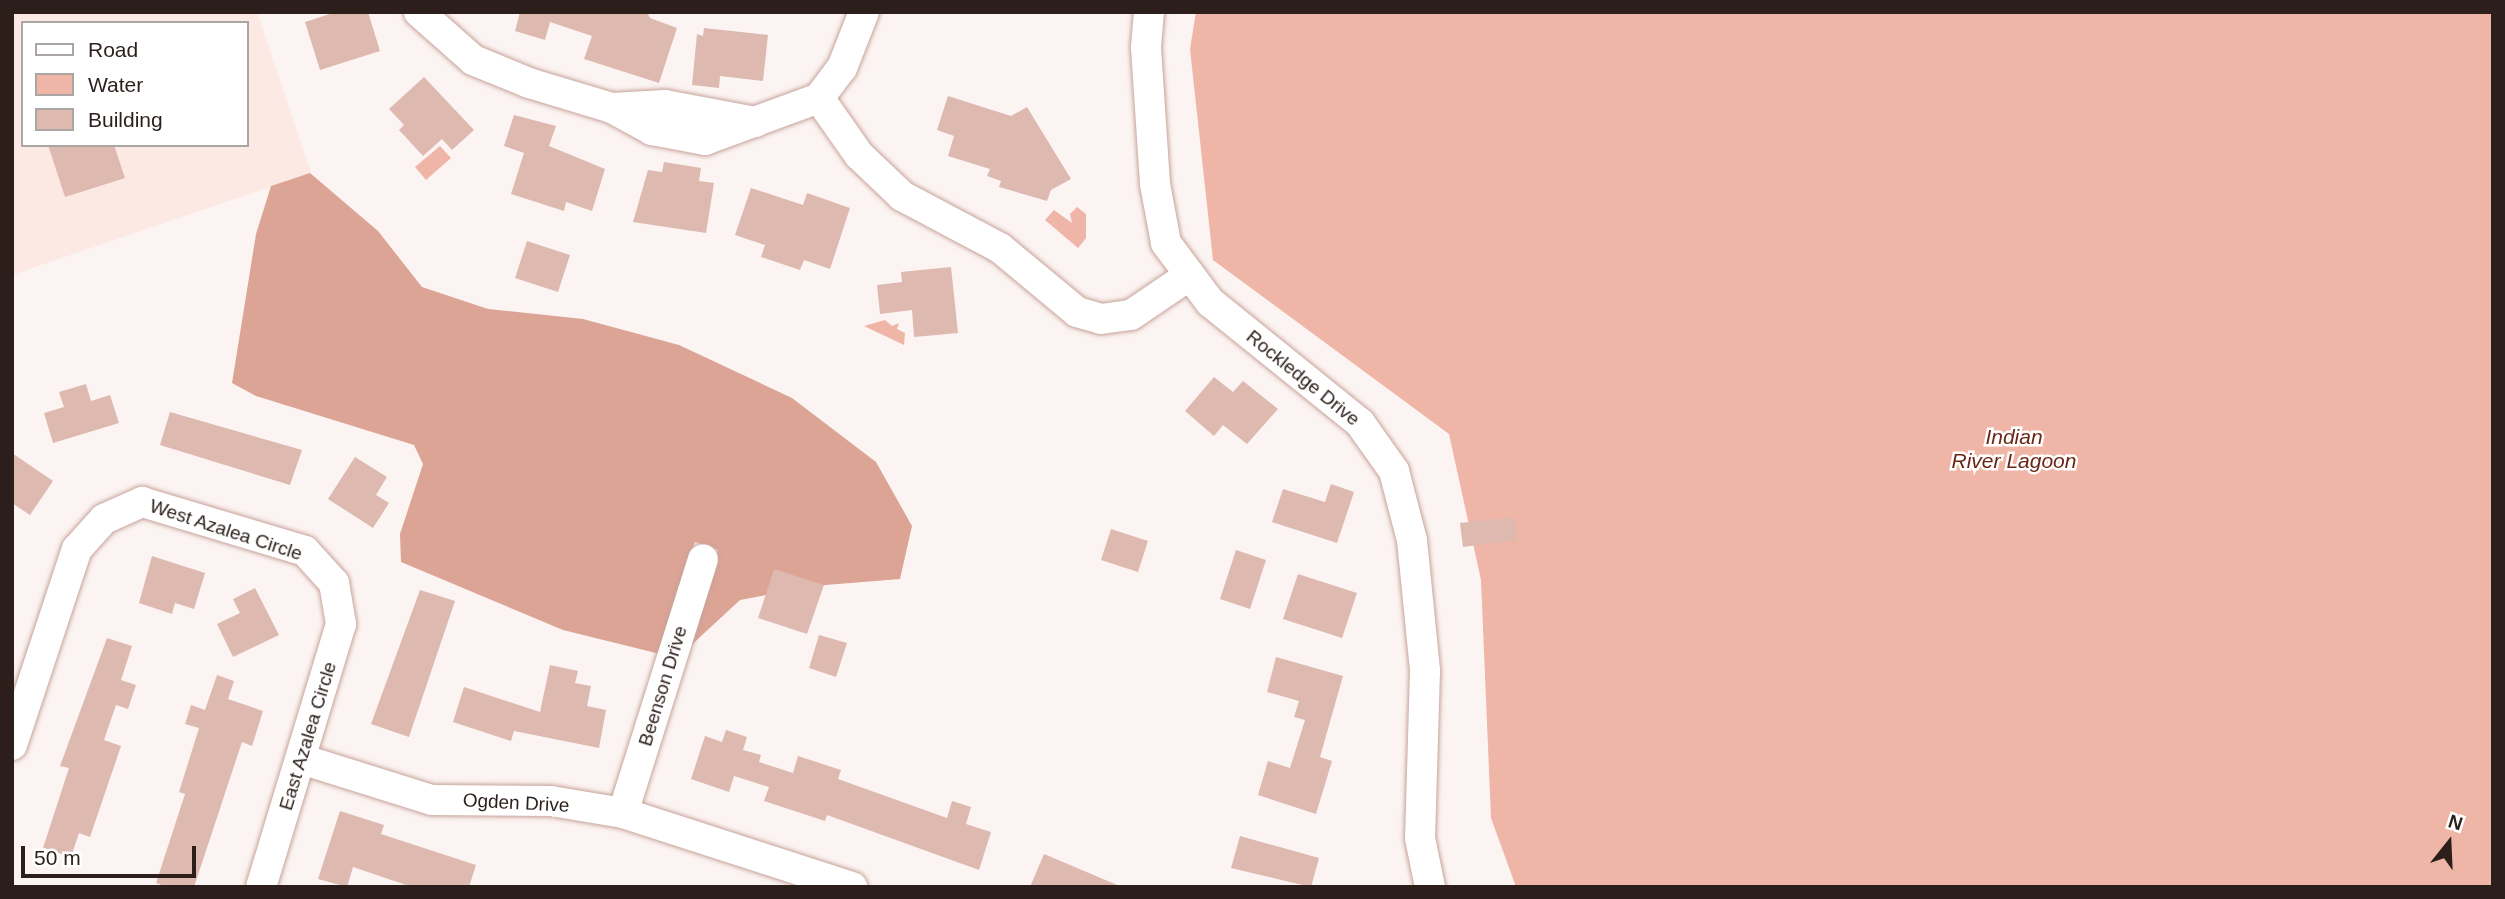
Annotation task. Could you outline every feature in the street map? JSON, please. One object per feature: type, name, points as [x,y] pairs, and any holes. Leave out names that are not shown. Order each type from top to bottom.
[{"type":"street","points":[[419,12],[473,60],[529,83],[612,108],[652,130],[705,140],[819,98],[842,68],[864,12]]},
{"type":"street","name":"Rockledge Drive","points":[[1149,12],[1146,48],[1155,184],[1166,243],[1210,302],[1360,423],[1394,471],[1412,540],[1425,671],[1420,838],[1430,887]]},
{"type":"street","points":[[819,98],[859,155],[902,196],[1000,248],[1077,312],[1101,319],[1131,314],[1189,275]]},
{"type":"street","name":"West Azalea Circle","points":[[12,745],[77,549],[104,519],[142,502],[305,551],[334,583]]},
{"type":"street","name":"Beenson Drive","points":[[623,813],[703,559]]},
{"type":"street","name":"East Azalea Circle","points":[[261,887],[341,624],[334,583]]},
{"type":"street","name":"Ogden Drive","points":[[301,759],[432,800],[551,801],[623,813],[852,887]]},
{"type":"shaded area","points":[[12,12],[257,12],[311,173],[12,275]]},
{"type":"shaded area","points":[[310,173],[378,231],[422,287],[488,309],[583,319],[679,345],[792,398],[876,462],[912,526],[900,579],[813,586],[740,600],[686,650],[718,550],[695,542],[660,654],[563,630],[401,562],[400,534],[423,464],[414,445],[256,396],[232,383],[256,234],[271,186]]},
{"type":"water","name":"Indian River Lagoon","points":[[1196,12],[2493,12],[2493,887],[1516,887],[1491,818],[1481,580],[1449,434],[1213,260],[1190,49]]},
{"type":"water","points":[[440,146],[451,158],[426,180],[415,167]]},
{"type":"water","points":[[1077,207],[1086,214],[1086,238],[1078,248],[1045,220],[1054,210],[1072,223],[1070,214]]},
{"type":"water","points":[[885,320],[892,326],[899,323],[897,329],[905,333],[904,345],[864,326]]},
{"type":"building","points":[[336,12],[368,12],[380,51],[320,70],[305,22]]},
{"type":"building","points":[[520,12],[647,12],[650,18],[677,28],[659,83],[584,59],[592,36],[550,22],[545,40],[515,31]]},
{"type":"building","points":[[704,28],[768,35],[763,81],[720,76],[719,88],[692,85],[697,34],[703,36]]},
{"type":"building","points":[[424,77],[474,130],[452,150],[442,139],[423,156],[399,130],[404,125],[389,109]]},
{"type":"building","points":[[948,96],[1011,116],[1027,107],[1071,179],[1051,190],[1047,201],[999,187],[1001,181],[987,176],[990,169],[948,156],[954,136],[937,130]]},
{"type":"building","points":[[514,115],[556,126],[549,146],[605,169],[592,211],[566,202],[564,211],[511,194],[524,153],[504,146]]},
{"type":"building","points":[[49,147],[115,147],[125,178],[65,197]]},
{"type":"building","points":[[664,162],[701,168],[699,181],[714,183],[706,233],[633,222],[648,170],[662,172]]},
{"type":"building","points":[[751,188],[803,205],[807,193],[850,208],[830,269],[804,260],[800,270],[761,257],[765,245],[735,235]]},
{"type":"building","points":[[527,241],[570,255],[558,292],[515,278]]},
{"type":"building","points":[[951,267],[958,333],[914,337],[912,310],[880,314],[877,285],[902,282],[901,272]]},
{"type":"building","points":[[1214,377],[1233,392],[1243,381],[1278,409],[1247,444],[1223,425],[1214,436],[1185,411]]},
{"type":"building","points":[[86,384],[91,401],[110,395],[119,423],[53,443],[44,413],[64,407],[59,392]]},
{"type":"building","points":[[170,412],[302,450],[290,485],[160,445]]},
{"type":"building","points":[[12,453],[53,481],[30,515],[12,503]]},
{"type":"building","points":[[355,457],[387,477],[376,495],[389,503],[373,528],[328,499]]},
{"type":"building","points":[[1331,484],[1354,492],[1337,543],[1272,522],[1283,489],[1325,502]]},
{"type":"building","points":[[1514,517],[1517,540],[1463,547],[1460,523]]},
{"type":"building","points":[[1111,529],[1148,541],[1138,572],[1101,560]]},
{"type":"building","points":[[1236,550],[1266,560],[1250,609],[1220,599]]},
{"type":"building","points":[[152,556],[205,573],[194,609],[175,603],[172,614],[139,603]]},
{"type":"building","points":[[774,569],[824,585],[807,634],[758,618]]},
{"type":"building","points":[[1298,574],[1357,593],[1342,638],[1283,619]]},
{"type":"building","points":[[255,588],[279,635],[233,657],[217,624],[240,613],[233,599]]},
{"type":"building","points":[[420,590],[455,601],[409,737],[371,724]]},
{"type":"building","points":[[819,635],[847,643],[836,677],[809,668]]},
{"type":"building","points":[[107,638],[132,646],[121,680],[136,685],[128,709],[116,705],[104,740],[121,746],[90,837],[79,833],[71,857],[43,848],[69,768],[60,766]]},
{"type":"building","points":[[1276,657],[1343,676],[1320,757],[1332,761],[1316,814],[1258,795],[1268,761],[1290,768],[1305,720],[1294,717],[1299,701],[1267,692]]},
{"type":"building","points":[[550,665],[578,671],[575,683],[591,686],[587,706],[606,710],[599,748],[514,731],[511,741],[453,722],[464,687],[540,712]]},
{"type":"building","points":[[217,675],[234,681],[228,699],[263,711],[252,746],[242,742],[194,887],[167,887],[156,883],[185,794],[179,792],[199,728],[185,724],[191,705],[205,710]]},
{"type":"building","points":[[726,730],[747,737],[743,750],[761,755],[759,762],[793,773],[798,756],[841,770],[838,779],[947,818],[952,801],[971,807],[966,824],[991,832],[979,870],[827,815],[825,821],[764,801],[769,787],[734,776],[729,792],[691,779],[705,736],[722,742]]},
{"type":"building","points":[[340,811],[384,825],[381,834],[476,865],[469,887],[412,887],[353,867],[347,887],[318,879]]},
{"type":"building","points":[[1240,836],[1319,858],[1311,887],[1231,868]]},
{"type":"building","points":[[1044,854],[1122,887],[1030,887]]}]
